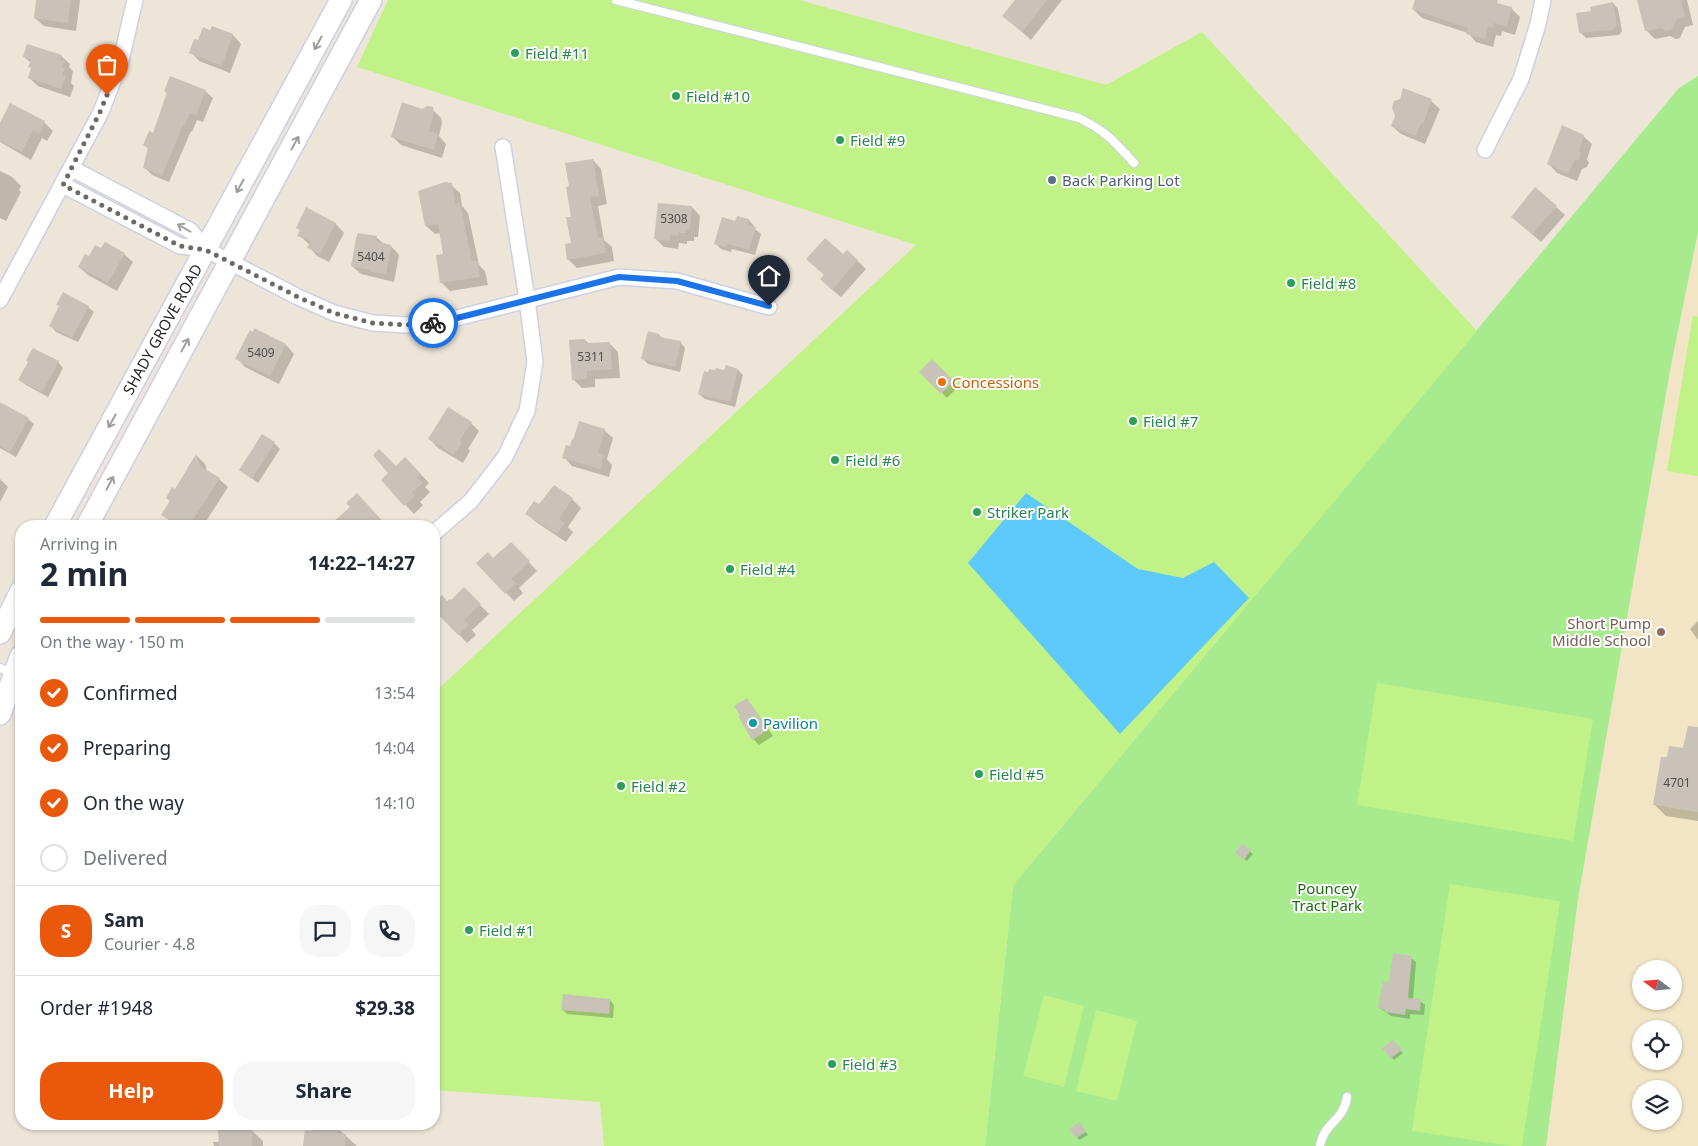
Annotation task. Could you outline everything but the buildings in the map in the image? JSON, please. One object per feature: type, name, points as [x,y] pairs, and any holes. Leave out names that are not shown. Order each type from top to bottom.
[{"type":"main road","name":"SHADY GROVE ROAD","points":[[58,520],[340,0]]},
{"type":"main road","name":"SHADY GROVE ROAD","points":[[90,520],[371,0]]},
{"type":"main road","points":[[0,633],[15,603]]},
{"type":"main road","points":[[0,714],[12,666]]},
{"type":"street","points":[[0,300],[63,185],[100,112],[121,60],[135,0]]},
{"type":"street","points":[[1485,150],[1520,79],[1538,24],[1543,0]]},
{"type":"street","points":[[440,528],[471,501],[505,457],[527,411],[535,362],[527,299],[502,147]]},
{"type":"street","points":[[71,168],[191,231],[206,250]]},
{"type":"street","points":[[63,185],[180,246],[206,250],[298,297],[334,313],[373,323],[406,325],[445,321],[619,277],[677,281],[769,306]]},
{"type":"lane","points":[[616,0],[1079,118],[1109,135],[1134,163]]},
{"type":"lane","points":[[1320,1146],[1324,1132],[1343,1111],[1347,1097]]},
{"type":"shaded area","name":"Short Pump Middle School","points":[[1698,232],[1698,1146],[1546,1146],[1578,899],[1671,365]]},
{"type":"green space","name":"Striker Park","points":[[388,0],[799,0],[1106,85],[1202,32],[1477,331],[1013,885],[985,1146],[604,1146],[600,1102],[440,1090],[440,687],[916,245],[357,67]]},
{"type":"green space","name":"Pouncey Tract Park","points":[[1698,76],[1698,232],[1671,365],[1578,899],[1546,1146],[985,1146],[1013,885],[1679,88]]},
{"type":"green space","points":[[1693,315],[1698,317],[1698,476],[1667,471]]},
{"type":"green space","points":[[1377,683],[1593,719],[1573,841],[1357,805]]},
{"type":"green space","points":[[1450,884],[1560,901],[1522,1146],[1412,1131]]},
{"type":"green space","points":[[1044,995],[1084,1006],[1064,1087],[1023,1076]]},
{"type":"green space","points":[[1096,1010],[1137,1021],[1117,1101],[1076,1091]]},
{"type":"water","points":[[1026,493],[1138,569],[1183,578],[1214,562],[1249,598],[1120,734],[968,563]]},
{"type":"way so far","points":[[107,95],[63,185],[180,246],[206,250],[298,297],[334,313],[373,323],[406,325],[433,323]]},
{"type":"place","name":"Field #11","points":[[515,53]]},
{"type":"place","name":"Field #10","points":[[676,96]]},
{"type":"place","name":"Field #9","points":[[840,140]]},
{"type":"place","name":"Back Parking Lot","points":[[1052,180]]},
{"type":"place","name":"Field #8","points":[[1291,283]]},
{"type":"place","name":"Concessions","points":[[942,382]]},
{"type":"place","name":"Field #7","points":[[1133,421]]},
{"type":"place","name":"Field #6","points":[[835,460]]},
{"type":"place","name":"Striker Park","points":[[977,512]]},
{"type":"place","name":"Field #4","points":[[730,569]]},
{"type":"place","name":"Short Pump Middle School","points":[[1661,632]]},
{"type":"place","name":"Pavilion","points":[[753,723]]},
{"type":"place","name":"Field #5","points":[[979,774]]},
{"type":"place","name":"Field #2","points":[[621,786]]},
{"type":"place","name":"Field #1","points":[[469,930]]},
{"type":"place","name":"Field #3","points":[[832,1064]]},
{"type":"route","points":[[433,323],[619,277],[677,281],[769,306]]}]
